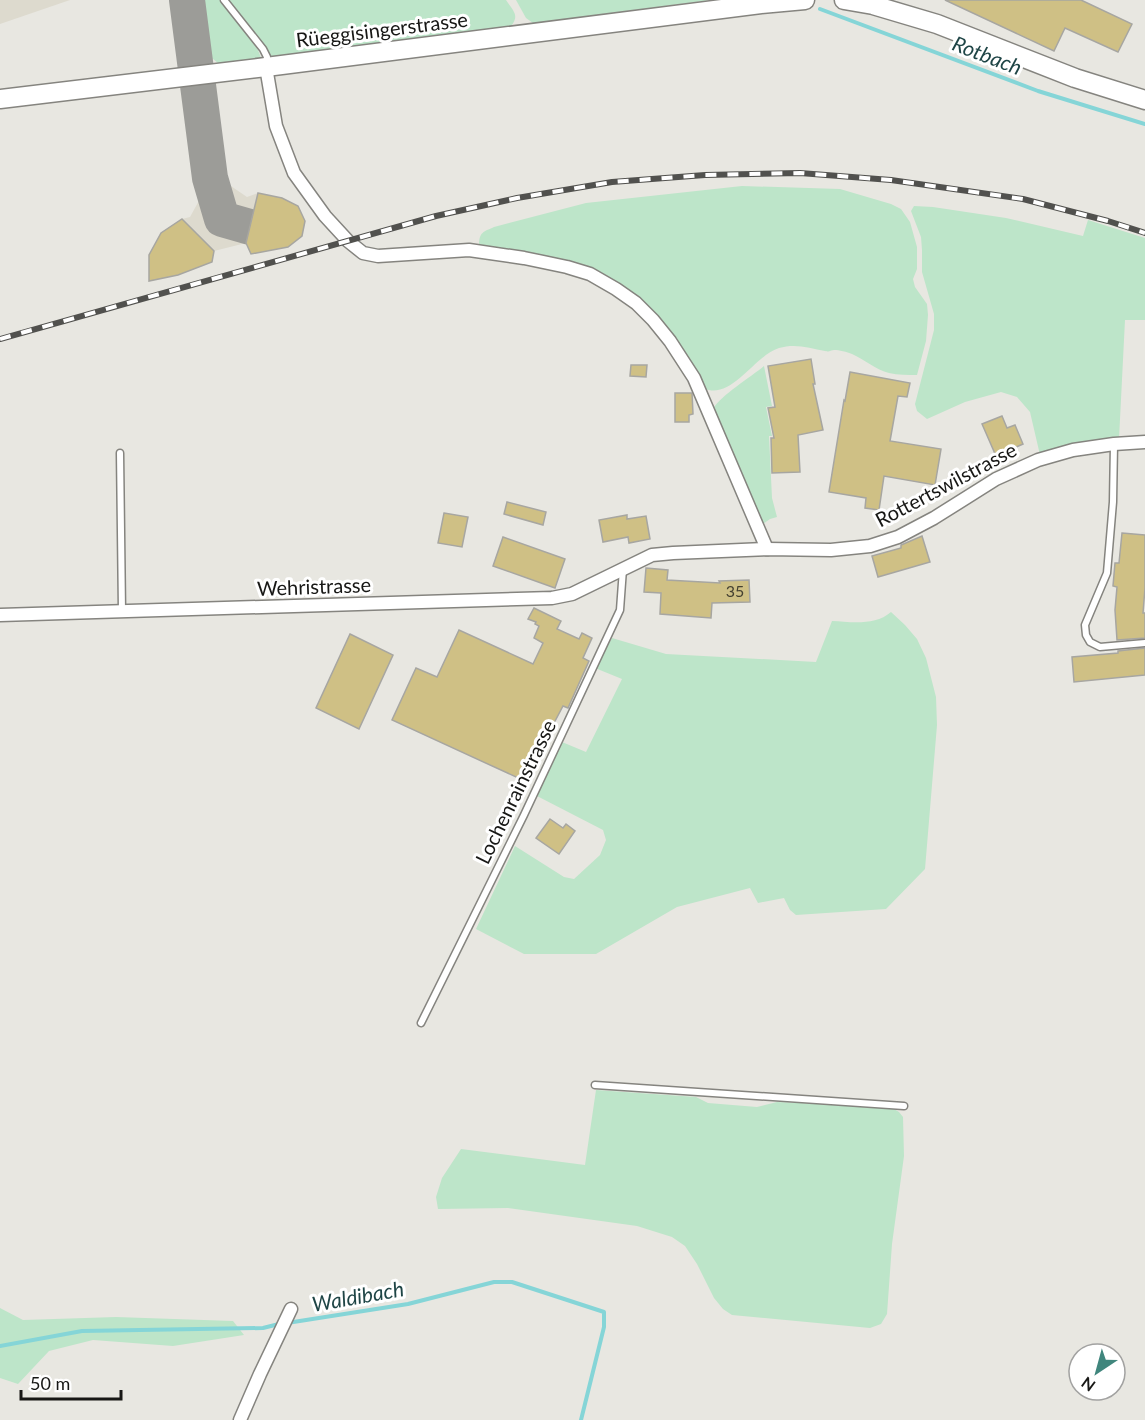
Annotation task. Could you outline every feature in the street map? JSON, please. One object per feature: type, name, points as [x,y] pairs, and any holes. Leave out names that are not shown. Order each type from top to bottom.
[{"type":"main road","name":"Rüeggisingerstrasse","points":[[0,99],[805,0]]},
{"type":"main road","points":[[846,0],[873,5],[937,24],[1075,78],[1145,100]]},
{"type":"street","points":[[266,67],[276,126],[294,174],[325,216],[348,241],[363,253],[378,256],[470,250],[524,258],[590,274],[636,303],[670,341],[694,378],[767,549]]},
{"type":"street","name":"Rottertswilstrasse","points":[[623,569],[652,555],[767,549],[831,550],[870,546],[898,537],[996,479],[1038,460],[1073,450],[1145,442]]},
{"type":"street","name":"Wehristrasse","points":[[0,615],[552,598],[572,594],[623,569]]},
{"type":"street","points":[[240,1420],[291,1309]]},
{"type":"lane","points":[[224,0],[262,49],[267,57],[266,67]]},
{"type":"lane","points":[[1114,444],[1113,502],[1107,573],[1085,625],[1086,635],[1090,642],[1100,647],[1145,643]]},
{"type":"lane","points":[[120,453],[122,612]]},
{"type":"lane","name":"Lochenrainstrasse","points":[[421,1023],[524,815],[620,610],[623,569]]},
{"type":"lane","points":[[595,1085],[904,1106]]},
{"type":"shaded area","points":[[0,0],[70,0],[0,24]]},
{"type":"shaded area","points":[[181,0],[196,0],[203,60],[208,67],[207,84],[218,174],[222,180],[247,197],[258,193],[246,243],[214,251],[182,219],[190,217],[201,197],[204,181],[191,85],[186,70],[189,62]]},
{"type":"green space","points":[[196,0],[220,0],[258,50],[261,58],[218,63],[213,59],[203,60]]},
{"type":"green space","points":[[228,0],[506,0],[513,10],[515,19],[511,26],[271,57]]},
{"type":"green space","points":[[516,0],[711,0],[533,23],[526,18]]},
{"type":"green space","points":[[742,186],[840,189],[901,209],[910,222],[917,247],[917,269],[913,279],[915,287],[927,304],[926,341],[917,375],[884,372],[857,356],[843,351],[791,346],[770,352],[725,388],[705,389],[620,286],[479,246],[482,233],[494,227],[586,203]]},
{"type":"green space","points":[[914,206],[1006,218],[1083,236],[1088,220],[1145,238],[1145,320],[1125,320],[1119,439],[1040,455],[1030,412],[1017,397],[1001,392],[965,402],[927,419],[917,411],[915,404],[934,330],[934,314],[922,272],[921,237],[911,211]]},
{"type":"green space","points":[[764,366],[772,406],[766,407],[772,436],[769,436],[772,498],[777,517],[763,524],[722,440],[713,409],[729,392]]},
{"type":"green space","points":[[891,612],[917,639],[926,658],[936,697],[937,725],[925,869],[886,909],[796,915],[790,910],[784,898],[758,903],[750,888],[677,907],[596,954],[524,954],[476,929],[515,846],[564,877],[574,879],[600,855],[606,840],[603,830],[537,796],[562,742],[586,752],[622,679],[595,668],[612,638],[666,654],[816,662],[832,621],[870,621]]},
{"type":"green space","points":[[596,1090],[696,1097],[708,1103],[757,1107],[777,1102],[891,1107],[899,1112],[903,1117],[904,1156],[892,1244],[887,1314],[881,1324],[870,1328],[732,1315],[723,1309],[714,1298],[685,1246],[672,1237],[637,1226],[508,1208],[438,1209],[436,1197],[442,1178],[461,1149],[585,1165]]},
{"type":"green space","points":[[0,1308],[23,1320],[116,1317],[233,1321],[244,1335],[173,1346],[93,1340],[49,1351],[18,1384],[0,1378]]},
{"type":"building","points":[[945,0],[1081,0],[1132,24],[1118,52],[1065,28],[1054,51]]},
{"type":"building","points":[[258,193],[282,198],[298,206],[305,221],[302,236],[288,247],[251,254],[246,243]]},
{"type":"building","points":[[182,219],[214,251],[212,262],[178,275],[149,281],[149,255],[161,233]]},
{"type":"building","points":[[811,359],[815,384],[813,384],[823,430],[798,435],[800,472],[772,473],[771,438],[774,438],[768,408],[775,407],[768,366]]},
{"type":"building","points":[[631,365],[647,365],[646,377],[630,376]]},
{"type":"building","points":[[850,372],[910,383],[907,397],[898,396],[890,441],[941,449],[935,485],[884,476],[879,510],[865,508],[866,498],[829,492]]},
{"type":"building","points":[[675,393],[692,393],[693,414],[689,415],[689,422],[675,422]]},
{"type":"building","points":[[1002,416],[1007,428],[1015,425],[1023,444],[996,456],[982,424]]},
{"type":"building","points":[[507,502],[546,512],[543,525],[504,514]]},
{"type":"building","points":[[444,513],[468,517],[462,547],[438,543]]},
{"type":"building","points":[[627,515],[627,519],[646,516],[650,539],[629,543],[628,537],[603,542],[599,520]]},
{"type":"building","points":[[1122,533],[1145,535],[1143,613],[1145,613],[1145,638],[1117,640],[1115,610],[1117,587],[1113,586],[1115,563],[1119,563]]},
{"type":"building","points":[[922,536],[930,562],[878,577],[872,556],[901,548],[901,545]]},
{"type":"building","points":[[503,537],[565,559],[555,588],[493,566]]},
{"type":"building","points":[[646,568],[668,570],[667,580],[720,583],[719,581],[749,580],[750,602],[712,603],[711,618],[660,614],[661,593],[644,592]]},
{"type":"building","points":[[534,608],[561,621],[557,629],[579,639],[582,633],[592,638],[583,658],[589,661],[568,708],[563,706],[527,782],[392,720],[416,668],[437,677],[459,630],[533,664],[543,643],[534,638],[539,626],[528,619]]},
{"type":"building","points":[[350,634],[393,655],[359,729],[316,708]]},
{"type":"building","points":[[1145,648],[1145,675],[1074,682],[1072,657]]},
{"type":"building","points":[[550,819],[563,828],[566,824],[575,831],[559,854],[536,838]]},
{"type":"waterway","name":"Rotbach","points":[[820,9],[1038,91],[1145,124]]},
{"type":"waterway","name":"Waldibach","points":[[287,1323],[408,1304],[494,1282],[512,1282],[604,1312],[604,1327],[581,1420]]},
{"type":"waterway","name":"Waldibach","points":[[0,1346],[82,1331],[263,1328],[279,1324]]},
{"type":"taxiway","points":[[187,0],[210,178],[222,219],[250,227]]},
{"type":"railway","points":[[0,339],[436,216],[517,198],[612,182],[705,175],[800,173],[891,180],[1023,199],[1145,233]]}]
